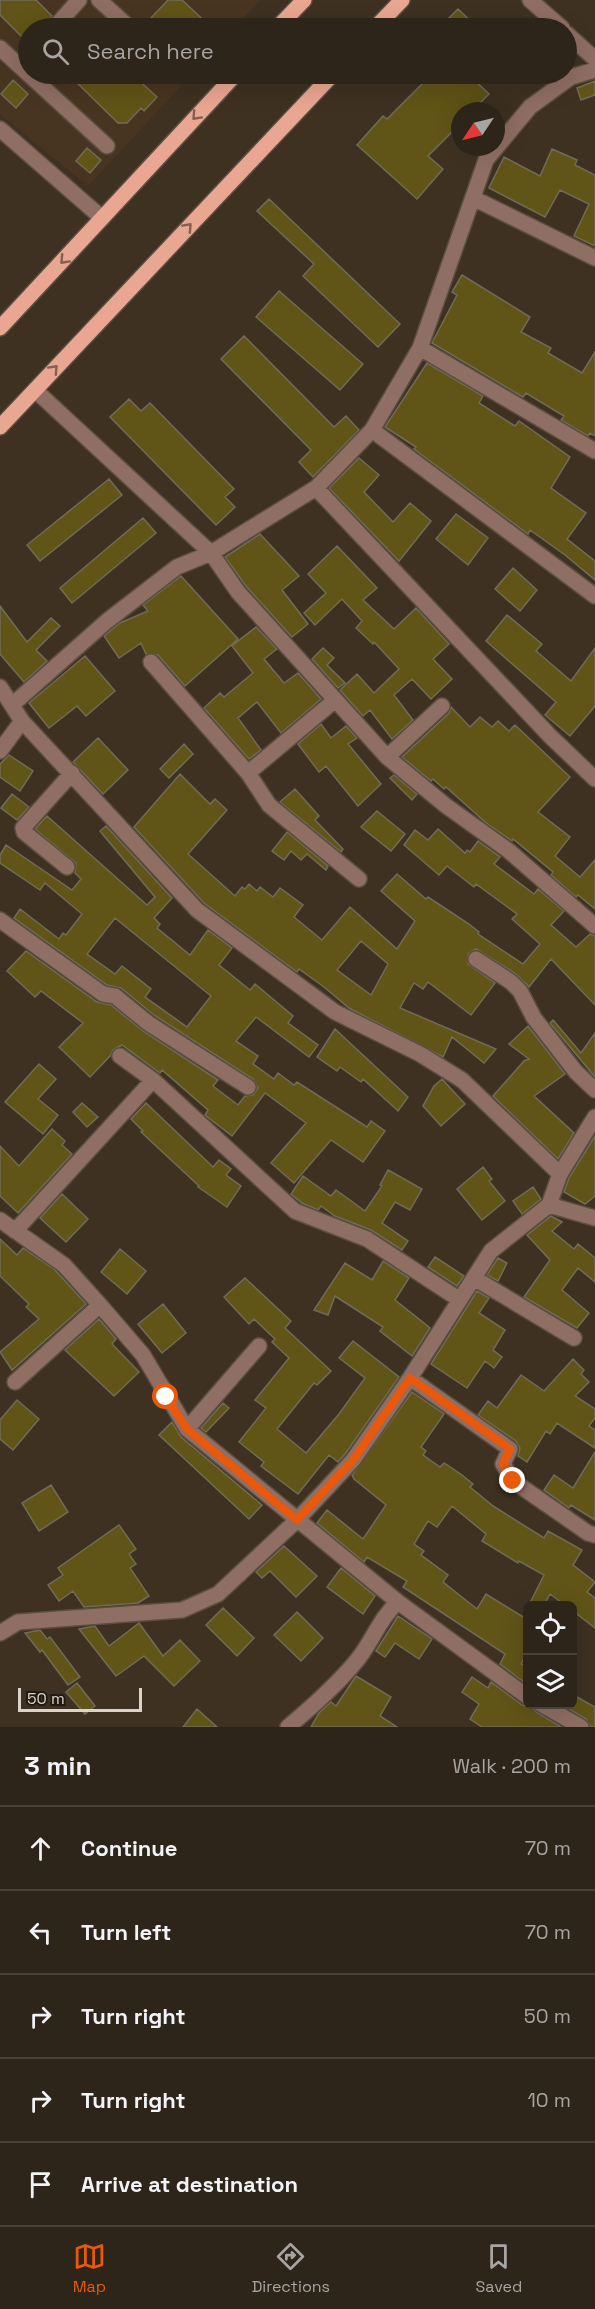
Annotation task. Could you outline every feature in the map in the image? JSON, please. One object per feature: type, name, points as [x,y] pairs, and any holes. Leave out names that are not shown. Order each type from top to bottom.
[{"type":"main road","points":[[287,18],[304,0]]},
{"type":"main road","points":[[385,18],[402,0]]},
{"type":"main road","points":[[0,328],[227,84]]},
{"type":"main road","points":[[0,427],[324,84]]},
{"type":"street","points":[[63,18],[79,0]]},
{"type":"street","points":[[99,0],[119,18]]},
{"type":"street","points":[[531,0],[551,18]]},
{"type":"street","points":[[577,42],[595,59]]},
{"type":"street","points":[[0,48],[18,59]]},
{"type":"street","points":[[577,75],[595,70]]},
{"type":"street","points":[[46,84],[107,146]]},
{"type":"street","points":[[12,705],[124,607],[177,567],[211,552],[316,488],[372,430],[420,348],[486,160],[530,107],[561,84]]},
{"type":"street","points":[[0,129],[102,218]]},
{"type":"street","points":[[473,198],[595,258]]},
{"type":"street","points":[[420,348],[595,451]]},
{"type":"street","points":[[35,390],[211,552],[238,592],[334,701],[387,757],[445,805],[509,851],[595,926]]},
{"type":"street","points":[[372,430],[595,596]]},
{"type":"street","points":[[316,488],[550,735],[595,779]]},
{"type":"street","points":[[151,662],[248,773],[269,805],[359,879]]},
{"type":"street","points":[[0,687],[22,721],[197,910],[335,1012],[420,1054],[462,1080],[560,1174]]},
{"type":"street","points":[[248,773],[334,701]]},
{"type":"street","points":[[387,757],[442,706]]},
{"type":"street","points":[[0,751],[22,721]]},
{"type":"street","points":[[67,867],[24,832],[23,828],[72,773]]},
{"type":"street","points":[[0,920],[103,994],[115,996],[148,1023],[248,1087]]},
{"type":"street","points":[[476,959],[512,982],[520,991],[534,1018],[576,1072],[595,1090]]},
{"type":"street","points":[[120,1056],[153,1080],[295,1211],[367,1239],[460,1300]]},
{"type":"street","points":[[15,1231],[153,1080]]},
{"type":"street","points":[[0,1633],[18,1622],[182,1610],[218,1594],[297,1520],[353,1460],[410,1378],[491,1251],[549,1205],[560,1174],[595,1117]]},
{"type":"street","points":[[549,1205],[595,1218]]},
{"type":"street","points":[[0,1220],[64,1265],[100,1305],[143,1355],[187,1429],[398,1602],[523,1692]]},
{"type":"street","points":[[474,1278],[574,1338]]},
{"type":"street","points":[[15,1382],[100,1305]]},
{"type":"street","points":[[187,1429],[259,1346]]},
{"type":"street","points":[[410,1378],[510,1449],[503,1464],[513,1481],[588,1533],[595,1535]]},
{"type":"street","points":[[288,1727],[326,1694],[359,1657],[385,1613],[398,1602]]},
{"type":"street","points":[[550,1709],[581,1727]]},
{"type":"shaded area","points":[[0,0],[261,0],[244,18],[18,18],[18,84],[183,84],[88,186],[0,114]]},
{"type":"building","points":[[0,0],[36,0],[52,16],[51,18],[18,18],[18,33],[0,15]]},
{"type":"building","points":[[168,0],[182,0],[201,18],[151,18]]},
{"type":"building","points":[[458,9],[467,18],[449,18]]},
{"type":"building","points":[[13,80],[28,94],[16,108],[1,94]]},
{"type":"building","points":[[595,81],[595,95],[581,100],[577,88]]},
{"type":"building","points":[[78,84],[143,84],[157,97],[144,111],[141,108],[127,123],[118,123]]},
{"type":"building","points":[[422,84],[478,84],[489,94],[481,102],[451,102],[451,133],[428,156],[443,169],[417,199],[357,145],[383,116],[387,119]]},
{"type":"building","points":[[87,148],[101,160],[90,173],[76,161]]},
{"type":"building","points":[[552,149],[577,160],[575,165],[595,175],[595,246],[574,236],[589,204],[560,190],[545,217],[489,188],[504,157],[540,176]]},
{"type":"building","points":[[269,199],[400,324],[378,347],[303,276],[314,264],[257,211]]},
{"type":"building","points":[[462,275],[530,317],[521,332],[551,348],[548,353],[582,373],[595,352],[595,436],[590,433],[588,436],[561,420],[564,416],[526,393],[523,397],[432,343],[457,295],[452,292]]},
{"type":"building","points":[[279,291],[363,364],[340,390],[256,317]]},
{"type":"building","points":[[244,336],[334,427],[346,416],[359,430],[313,477],[299,462],[311,450],[221,359]]},
{"type":"building","points":[[427,363],[483,396],[479,403],[515,426],[519,421],[570,457],[551,488],[586,513],[567,539],[595,561],[595,580],[565,555],[530,530],[528,534],[414,449],[416,447],[385,427]]},
{"type":"building","points":[[129,399],[141,411],[150,403],[234,489],[225,497],[235,507],[216,525],[110,417]]},
{"type":"building","points":[[359,458],[379,475],[364,492],[393,522],[410,503],[431,521],[399,561],[329,488]]},
{"type":"building","points":[[109,479],[122,495],[40,561],[27,545]]},
{"type":"building","points":[[456,514],[488,538],[468,565],[436,539]]},
{"type":"building","points":[[143,518],[156,533],[72,603],[60,588]]},
{"type":"building","points":[[260,534],[299,576],[282,590],[308,624],[292,637],[246,586],[225,557]]},
{"type":"building","points":[[337,546],[377,588],[363,600],[394,629],[416,608],[449,644],[433,659],[452,679],[431,699],[412,679],[394,695],[413,720],[392,739],[370,710],[363,716],[340,690],[357,674],[374,693],[399,669],[374,642],[373,644],[356,628],[362,621],[342,599],[315,625],[304,613],[326,593],[308,574]]},
{"type":"building","points":[[513,568],[537,590],[520,611],[495,589]]},
{"type":"building","points":[[181,576],[238,639],[185,686],[158,655],[146,654],[141,643],[119,658],[104,636],[120,623],[148,611],[143,605]]},
{"type":"building","points":[[0,606],[27,642],[51,618],[60,626],[36,650],[47,661],[24,682],[0,654]]},
{"type":"building","points":[[507,615],[542,644],[536,651],[571,681],[595,648],[595,706],[570,736],[545,715],[556,702],[486,641]]},
{"type":"building","points":[[256,627],[277,649],[264,659],[284,683],[298,673],[321,699],[281,733],[257,702],[238,718],[261,750],[249,759],[204,708],[220,693],[224,697],[253,673],[232,646]]},
{"type":"building","points":[[323,648],[334,658],[327,665],[345,683],[338,688],[312,659]]},
{"type":"building","points":[[85,656],[115,691],[86,716],[77,706],[49,728],[29,703]]},
{"type":"building","points":[[451,707],[470,727],[480,717],[492,727],[498,721],[509,731],[515,725],[570,777],[538,812],[570,837],[555,856],[580,877],[595,860],[595,909],[578,895],[576,897],[551,875],[553,872],[513,839],[512,841],[485,822],[446,787],[444,789],[433,779],[431,781],[402,757],[449,713]]},
{"type":"building","points":[[321,724],[331,738],[346,726],[357,738],[348,744],[381,784],[358,806],[326,766],[319,772],[298,744]]},
{"type":"building","points":[[98,738],[128,770],[103,794],[73,762]]},
{"type":"building","points":[[184,744],[193,754],[169,778],[160,769]]},
{"type":"building","points":[[9,755],[33,771],[20,791],[0,777],[0,764]]},
{"type":"building","points":[[180,774],[210,804],[215,799],[227,810],[188,854],[235,896],[242,887],[245,889],[249,884],[257,891],[260,887],[273,897],[280,888],[303,905],[294,917],[322,940],[350,907],[397,949],[415,921],[381,891],[397,874],[426,899],[428,897],[469,924],[479,932],[478,934],[523,964],[540,944],[512,919],[517,914],[476,884],[474,887],[447,866],[439,875],[404,845],[415,830],[428,840],[438,829],[465,853],[467,850],[470,852],[478,841],[500,857],[494,864],[534,894],[538,889],[564,911],[551,925],[576,947],[590,934],[595,936],[595,1005],[551,959],[529,987],[516,974],[476,949],[468,954],[468,964],[495,983],[471,1015],[428,982],[423,989],[414,983],[400,1008],[496,1049],[484,1063],[452,1037],[443,1057],[349,1008],[324,987],[299,969],[297,972],[204,903],[134,827]],"holes":[[[361,941],[388,964],[371,995],[337,970]]]},
{"type":"building","points":[[394,775],[417,794],[412,800],[390,778]]},
{"type":"building","points":[[295,789],[319,816],[315,820],[343,849],[341,852],[280,802]]},
{"type":"building","points":[[12,794],[29,807],[17,820],[1,808]]},
{"type":"building","points":[[377,811],[405,834],[391,851],[361,827]]},
{"type":"building","points":[[47,816],[147,905],[155,897],[100,831],[106,826],[172,898],[154,918],[160,924],[157,928],[190,955],[208,930],[232,948],[219,965],[250,990],[255,984],[293,1016],[288,1023],[318,1045],[309,1057],[256,1017],[236,1041],[258,1056],[253,1064],[274,1079],[278,1073],[294,1085],[297,1082],[367,1127],[371,1121],[385,1131],[363,1162],[331,1140],[294,1183],[271,1163],[306,1123],[265,1093],[232,1136],[205,1115],[208,1110],[162,1070],[160,1073],[122,1045],[113,1050],[90,1077],[59,1047],[83,1023],[41,991],[35,997],[7,971],[26,951],[97,1002],[111,1005],[143,1031],[218,1080],[213,1086],[238,1105],[245,1096],[253,1095],[258,1088],[253,1079],[154,1015],[121,988],[107,985],[14,918],[20,909],[59,939],[63,933],[66,935],[82,914],[45,883],[40,890],[0,863],[0,855],[6,845],[72,890],[81,879],[75,873],[76,863],[35,829]],"holes":[[[115,918],[211,996],[187,1027],[145,997],[151,989],[122,966],[115,974],[87,954]]]},
{"type":"building","points":[[287,832],[328,866],[326,870],[307,854],[301,860],[291,851],[284,860],[272,851]]},
{"type":"building","points":[[553,1020],[581,1053],[595,1033],[595,1077],[550,1023]]},
{"type":"building","points":[[528,1026],[565,1074],[534,1096],[574,1133],[558,1159],[493,1096],[524,1061],[529,1059],[509,1044]]},
{"type":"building","points":[[335,1029],[408,1097],[398,1111],[363,1079],[361,1082],[340,1067],[337,1071],[317,1057]]},
{"type":"building","points":[[39,1064],[56,1079],[38,1099],[58,1115],[43,1134],[5,1102]]},
{"type":"building","points":[[442,1079],[465,1104],[441,1126],[423,1106],[434,1086]]},
{"type":"building","points":[[82,1103],[98,1117],[87,1127],[73,1112]]},
{"type":"building","points":[[146,1103],[213,1167],[219,1160],[231,1169],[226,1175],[241,1186],[227,1207],[198,1187],[141,1132],[143,1131],[131,1119]]},
{"type":"building","points":[[52,1129],[65,1141],[62,1145],[72,1154],[18,1213],[0,1196],[0,1146],[19,1166]]},
{"type":"building","points":[[595,1136],[595,1196],[585,1204],[564,1192],[569,1178]]},
{"type":"building","points":[[483,1167],[492,1179],[489,1181],[505,1201],[482,1220],[457,1189]]},
{"type":"building","points":[[388,1170],[422,1189],[410,1210],[395,1202],[382,1223],[408,1241],[402,1250],[371,1230],[335,1216],[321,1206],[318,1210],[302,1203],[291,1194],[303,1176],[331,1196],[336,1190],[365,1211],[382,1186],[380,1185]]},
{"type":"building","points":[[533,1187],[541,1199],[522,1214],[513,1201]]},
{"type":"building","points":[[62,1194],[88,1219],[66,1242],[40,1218]]},
{"type":"building","points":[[551,1216],[562,1222],[552,1231],[574,1249],[578,1244],[595,1258],[595,1282],[578,1268],[562,1290],[589,1313],[577,1328],[524,1297],[550,1260],[527,1235]]},
{"type":"building","points":[[0,1239],[17,1255],[23,1248],[55,1270],[86,1304],[12,1370],[0,1352],[39,1319],[26,1307],[29,1304],[0,1276]]},
{"type":"building","points":[[120,1249],[146,1271],[127,1294],[101,1272]]},
{"type":"building","points":[[435,1257],[464,1276],[457,1286],[428,1267]]},
{"type":"building","points":[[498,1258],[507,1263],[498,1281],[487,1275]]},
{"type":"building","points":[[383,1261],[409,1278],[395,1300],[430,1328],[412,1356],[380,1331],[383,1327],[335,1296],[328,1315],[314,1310],[345,1263],[372,1280]]},
{"type":"building","points":[[245,1278],[291,1321],[285,1328],[331,1371],[317,1385],[314,1383],[277,1429],[306,1453],[339,1414],[365,1378],[339,1358],[353,1341],[399,1377],[345,1454],[338,1462],[329,1455],[298,1494],[261,1466],[264,1462],[239,1442],[266,1408],[255,1400],[289,1358],[272,1342],[275,1339],[254,1319],[249,1324],[224,1297]]},
{"type":"building","points":[[477,1291],[489,1298],[479,1313],[505,1330],[493,1350],[502,1357],[494,1368],[485,1361],[467,1388],[431,1364]]},
{"type":"building","points":[[163,1304],[186,1333],[162,1353],[138,1324]]},
{"type":"building","points":[[99,1319],[116,1339],[112,1344],[139,1372],[114,1396],[65,1350]]},
{"type":"building","points":[[573,1359],[584,1370],[581,1374],[589,1382],[575,1396],[595,1409],[595,1418],[589,1426],[595,1430],[595,1448],[557,1423],[550,1434],[546,1431],[527,1462],[518,1456],[520,1448],[516,1441],[478,1415],[488,1401],[497,1408],[521,1375],[544,1391]]},
{"type":"building","points":[[412,1392],[444,1414],[421,1447],[426,1451],[423,1455],[440,1467],[444,1463],[462,1475],[473,1484],[470,1487],[493,1506],[544,1538],[548,1531],[582,1550],[573,1565],[595,1582],[587,1592],[595,1598],[595,1628],[577,1614],[577,1601],[560,1601],[550,1594],[546,1601],[531,1601],[544,1575],[519,1561],[518,1563],[482,1541],[486,1534],[452,1506],[437,1527],[428,1521],[414,1544],[424,1551],[421,1555],[448,1575],[443,1582],[477,1609],[486,1594],[523,1617],[523,1661],[521,1664],[523,1665],[523,1681],[500,1664],[505,1654],[403,1587],[407,1581],[367,1557],[364,1562],[317,1523],[327,1510],[363,1539],[386,1505],[352,1475]]},
{"type":"building","points":[[17,1400],[39,1419],[13,1450],[0,1439],[0,1420]]},
{"type":"building","points":[[223,1403],[229,1408],[206,1432],[201,1428]]},
{"type":"building","points":[[172,1422],[181,1437],[262,1505],[249,1519],[159,1435]]},
{"type":"building","points":[[595,1452],[595,1520],[571,1505],[569,1508],[544,1490],[554,1475],[573,1488]]},
{"type":"building","points":[[51,1485],[68,1512],[39,1531],[22,1503]]},
{"type":"building","points":[[119,1525],[136,1549],[129,1554],[136,1564],[130,1568],[149,1596],[138,1603],[84,1607],[73,1591],[59,1601],[48,1585],[63,1575],[58,1568]]},
{"type":"building","points":[[284,1546],[317,1576],[296,1597],[270,1571],[262,1578],[256,1572]]},
{"type":"building","points":[[341,1568],[375,1596],[363,1614],[327,1587]]},
{"type":"building","points":[[223,1608],[254,1638],[237,1656],[206,1625]]},
{"type":"building","points":[[297,1612],[323,1638],[301,1661],[274,1635]]},
{"type":"building","points":[[398,1616],[432,1639],[419,1659],[395,1643],[385,1657],[376,1651]]},
{"type":"building","points":[[139,1623],[163,1656],[180,1640],[200,1661],[174,1686],[144,1656],[116,1676],[79,1629],[95,1626],[109,1646]]},
{"type":"building","points":[[40,1630],[47,1639],[50,1637],[80,1677],[68,1685],[42,1650],[40,1652],[25,1633]]},
{"type":"building","points":[[356,1676],[391,1697],[380,1716],[397,1727],[311,1727],[319,1713],[331,1702],[336,1706]]},
{"type":"building","points":[[472,1677],[488,1688],[491,1682],[523,1705],[523,1709],[534,1709],[561,1727],[482,1727],[470,1719],[479,1704],[462,1692]]},
{"type":"building","points":[[77,1683],[95,1706],[85,1714],[66,1692]]},
{"type":"building","points":[[577,1697],[595,1707],[595,1727],[591,1727],[586,1719],[569,1709],[577,1709]]},
{"type":"building","points":[[197,1709],[217,1727],[183,1727]]},
{"type":"route","points":[[166,1397],[187,1429],[297,1520],[353,1460],[410,1378],[510,1449],[503,1464],[513,1481]]}]
